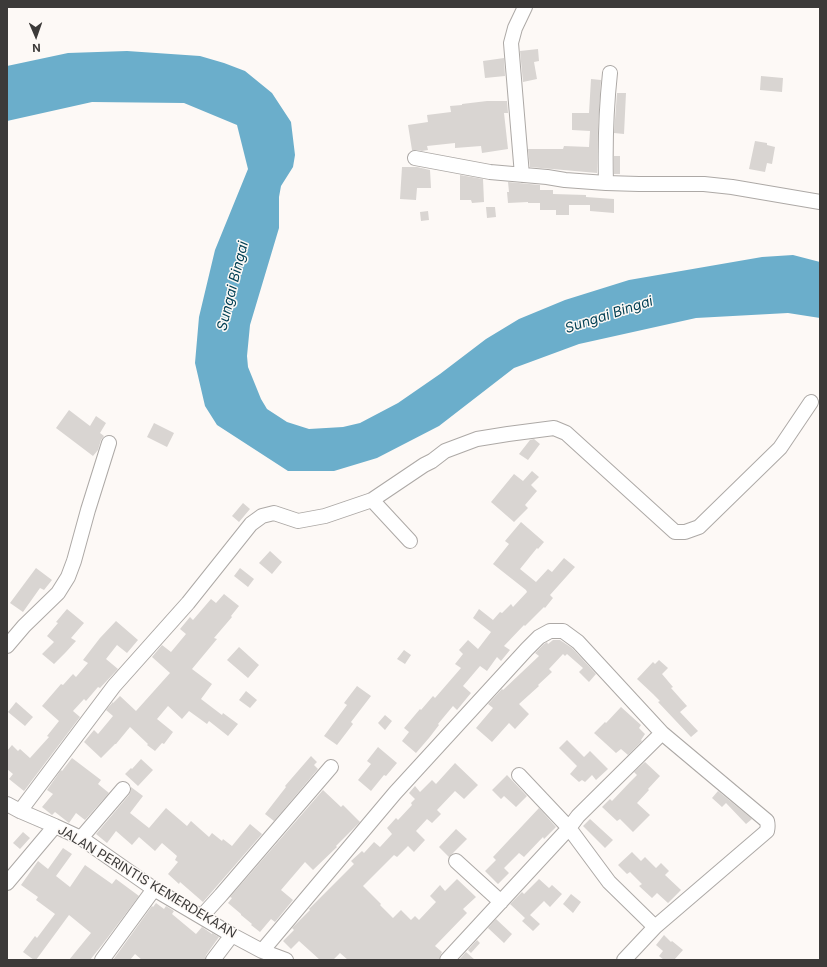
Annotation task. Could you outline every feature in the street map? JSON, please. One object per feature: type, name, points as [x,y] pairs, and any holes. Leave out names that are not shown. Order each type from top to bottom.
[{"type":"street","points":[[522,175],[511,44],[515,28],[525,7]]},
{"type":"street","points":[[606,183],[606,113],[610,73]]},
{"type":"street","points":[[415,158],[490,172],[606,183],[704,184],[732,187],[820,202]]},
{"type":"street","points":[[20,811],[114,686],[188,603],[251,524],[262,516],[274,513],[298,521],[325,516],[372,500],[445,451],[465,442],[477,438],[554,428],[566,433],[674,532],[685,532],[699,527],[780,448],[811,402]]},
{"type":"street","points":[[7,646],[24,626],[58,593],[68,577],[109,443]]},
{"type":"street","points":[[372,500],[410,541]]},
{"type":"street","points":[[262,950],[395,793],[527,649],[539,637],[550,631],[563,631],[578,642],[662,733],[767,821],[768,826],[767,831],[655,927],[624,960]]},
{"type":"street","points":[[447,960],[569,828],[578,816],[662,733]]},
{"type":"street","points":[[202,916],[331,767]]},
{"type":"street","points":[[519,775],[569,828],[608,882],[655,927]]},
{"type":"street","points":[[81,838],[123,789]]},
{"type":"street","name":"JALAN PERINTIS KEMERDEKAAN","points":[[7,804],[81,838],[154,889],[232,935],[286,960]]},
{"type":"street","points":[[7,883],[55,826]]},
{"type":"street","points":[[456,861],[501,902]]},
{"type":"street","points":[[102,960],[154,889]]},
{"type":"street","points":[[213,960],[232,935]]},
{"type":"water","name":"Sungai Bingai","points":[[127,51],[200,56],[245,71],[272,93],[291,122],[295,155],[293,167],[281,186],[279,197],[279,228],[250,325],[247,356],[248,367],[261,399],[267,409],[287,422],[309,429],[343,427],[360,423],[398,403],[440,374],[486,339],[519,319],[565,300],[629,280],[762,257],[793,255],[820,262],[820,318],[788,313],[696,318],[579,344],[514,368],[439,426],[377,458],[334,471],[288,471],[217,425],[205,406],[195,363],[199,317],[215,250],[248,169],[237,125],[184,103],[92,102],[7,121],[7,66],[68,53]]},
{"type":"building","points":[[538,49],[539,61],[534,62],[537,79],[523,82],[520,51]]},
{"type":"building","points":[[504,58],[505,76],[485,78],[483,61]]},
{"type":"building","points":[[761,76],[783,78],[782,92],[760,90]]},
{"type":"building","points":[[591,79],[601,80],[597,173],[530,167],[528,149],[563,149],[564,146],[589,147],[590,131],[572,130],[572,113],[589,113]]},
{"type":"building","points":[[617,93],[626,93],[624,134],[614,133]]},
{"type":"building","points":[[487,101],[507,101],[508,113],[504,113],[508,149],[482,153],[481,146],[455,148],[455,143],[427,146],[428,150],[422,151],[412,150],[408,125],[428,122],[427,115],[451,112],[450,106]]},
{"type":"building","points":[[755,141],[767,143],[767,145],[775,147],[772,164],[767,163],[765,172],[749,169]]},
{"type":"building","points":[[614,156],[620,156],[620,174],[614,174]]},
{"type":"building","points":[[402,167],[417,167],[430,170],[431,188],[417,188],[416,200],[400,199]]},
{"type":"building","points":[[460,175],[483,179],[484,202],[472,203],[471,200],[460,200]]},
{"type":"building","points":[[508,182],[540,185],[540,190],[553,190],[553,194],[586,195],[586,197],[614,199],[614,213],[590,211],[590,205],[569,205],[569,215],[556,215],[556,210],[540,210],[540,203],[508,203]]},
{"type":"building","points":[[486,207],[495,207],[496,217],[487,218]]},
{"type":"building","points":[[428,211],[429,220],[421,221],[420,212]]},
{"type":"building","points":[[69,410],[90,426],[96,416],[106,423],[100,433],[104,436],[98,450],[93,456],[56,428]]},
{"type":"building","points":[[154,423],[174,433],[167,447],[147,437]]},
{"type":"building","points":[[534,439],[540,444],[528,460],[519,454],[530,440]]},
{"type":"building","points":[[532,471],[539,477],[531,485],[537,491],[525,505],[528,508],[514,522],[491,502],[514,474],[523,481]]},
{"type":"building","points":[[243,503],[250,509],[239,522],[232,516]]},
{"type":"building","points":[[521,522],[544,542],[538,549],[537,548],[520,569],[536,582],[548,569],[552,572],[564,558],[575,567],[550,595],[553,598],[545,608],[544,607],[525,626],[524,625],[504,646],[510,650],[501,661],[497,657],[487,671],[480,666],[463,686],[471,693],[457,710],[453,706],[416,753],[402,741],[409,732],[404,728],[433,696],[435,698],[461,668],[455,664],[463,654],[459,650],[468,640],[478,649],[491,632],[473,618],[479,609],[493,620],[500,612],[502,613],[511,604],[513,607],[527,592],[493,564],[509,544],[505,541]]},
{"type":"building","points":[[270,551],[282,562],[272,574],[259,563]]},
{"type":"building","points":[[36,568],[52,580],[44,590],[40,588],[23,612],[10,603]]},
{"type":"building","points":[[240,568],[254,579],[248,587],[234,576]]},
{"type":"building","points":[[224,594],[239,606],[231,616],[232,617],[214,638],[217,639],[192,669],[212,684],[201,699],[222,715],[223,713],[238,724],[228,736],[209,721],[207,724],[189,711],[182,719],[168,706],[157,719],[173,732],[164,744],[162,743],[155,751],[147,745],[148,744],[130,727],[116,744],[101,758],[84,742],[94,730],[98,734],[113,716],[106,710],[120,696],[136,711],[170,673],[152,657],[162,645],[171,652],[186,634],[180,629],[190,617],[193,620],[211,599],[216,603]]},
{"type":"building","points":[[67,609],[84,623],[71,638],[76,641],[54,664],[42,654],[54,642],[47,636]]},
{"type":"building","points":[[116,621],[138,640],[127,653],[117,645],[106,659],[118,669],[100,688],[98,687],[86,701],[84,699],[73,711],[80,717],[24,791],[9,779],[13,774],[7,769],[7,751],[12,745],[18,751],[20,749],[30,758],[49,737],[47,736],[59,721],[42,706],[61,684],[63,685],[73,674],[76,677],[88,663],[83,660],[100,638]]},
{"type":"building","points":[[553,640],[560,640],[572,648],[596,674],[589,682],[579,672],[583,668],[567,654],[565,656],[563,654],[549,669],[552,672],[519,704],[529,714],[515,729],[509,723],[492,742],[476,728],[493,708],[488,704],[502,689],[503,690],[539,656],[535,653],[544,644],[547,642],[548,644]]},
{"type":"building","points":[[239,647],[259,665],[248,678],[227,660]]},
{"type":"building","points":[[404,650],[411,655],[405,664],[397,659]]},
{"type":"building","points":[[659,660],[668,668],[662,674],[673,687],[671,688],[687,706],[680,712],[698,731],[691,737],[658,702],[660,701],[637,679],[653,662],[655,664]]},
{"type":"building","points":[[357,686],[371,696],[351,722],[353,724],[337,745],[324,736],[347,705],[344,703]]},
{"type":"building","points":[[246,691],[257,700],[250,708],[239,700]]},
{"type":"building","points":[[16,702],[33,717],[25,726],[8,712]]},
{"type":"building","points":[[621,707],[641,725],[639,728],[645,734],[641,740],[642,741],[628,755],[621,749],[616,753],[594,733]]},
{"type":"building","points":[[385,715],[392,721],[385,730],[378,723]]},
{"type":"building","points":[[567,740],[584,757],[590,751],[608,769],[596,780],[592,775],[585,782],[582,780],[579,782],[570,774],[577,766],[559,748]]},
{"type":"building","points":[[378,747],[397,763],[386,776],[384,775],[371,791],[358,780],[371,764],[367,761]]},
{"type":"building","points":[[311,756],[317,762],[314,765],[318,769],[274,821],[265,814],[286,787],[285,786]]},
{"type":"building","points":[[72,758],[101,780],[98,784],[109,793],[85,820],[76,813],[69,823],[55,812],[52,815],[42,807],[53,794],[47,790],[61,770],[62,771]]},
{"type":"building","points":[[141,759],[153,770],[138,786],[125,774]]},
{"type":"building","points":[[645,762],[660,776],[637,803],[650,815],[633,832],[620,819],[617,821],[602,807],[610,799],[612,801],[637,775],[634,772]]},
{"type":"building","points":[[455,763],[478,785],[464,799],[455,791],[437,810],[441,814],[432,823],[427,819],[416,831],[425,840],[414,852],[408,846],[397,857],[394,855],[363,886],[393,918],[401,910],[411,920],[415,916],[419,920],[436,902],[430,896],[440,885],[445,891],[457,879],[476,897],[463,909],[467,913],[435,946],[442,952],[439,960],[348,960],[340,953],[333,960],[320,960],[299,941],[291,949],[283,941],[294,930],[292,928],[354,864],[351,861],[362,851],[364,853],[374,842],[380,847],[392,834],[387,828],[396,818],[398,820],[412,805],[411,803],[415,799],[409,793],[415,786],[420,792],[432,780],[436,784]]},
{"type":"building","points":[[507,775],[527,796],[516,807],[504,796],[501,799],[492,790]]},
{"type":"building","points":[[131,787],[143,796],[130,813],[149,828],[166,808],[187,826],[191,821],[209,837],[212,833],[222,841],[223,839],[232,846],[250,824],[262,834],[203,902],[180,882],[179,884],[168,874],[178,862],[175,860],[177,856],[162,843],[155,851],[139,837],[132,845],[116,831],[107,843],[96,834],[129,795]]},
{"type":"building","points":[[323,790],[341,807],[343,805],[360,822],[313,870],[305,862],[281,890],[293,900],[275,922],[271,919],[260,932],[228,903],[232,898],[230,897]]},
{"type":"building","points":[[718,791],[752,819],[746,824],[726,803],[722,807],[712,798]]},
{"type":"building","points":[[539,808],[556,827],[544,839],[543,837],[524,857],[519,853],[504,868],[509,873],[498,884],[485,871],[496,860],[493,857]]},
{"type":"building","points":[[590,819],[613,840],[605,848],[583,826]]},
{"type":"building","points":[[456,829],[467,839],[449,857],[439,847]]},
{"type":"building","points":[[23,832],[30,838],[20,849],[13,843]]},
{"type":"building","points":[[63,848],[72,854],[56,876],[70,887],[85,865],[112,884],[116,879],[139,896],[90,960],[69,960],[91,933],[69,915],[36,960],[34,960],[23,952],[35,936],[37,938],[55,914],[36,900],[38,897],[21,885],[38,861],[48,869]]},
{"type":"building","points":[[632,852],[641,861],[645,857],[656,868],[661,863],[669,871],[665,875],[681,890],[668,903],[657,893],[652,898],[639,886],[642,884],[630,872],[627,874],[618,865]]},
{"type":"building","points":[[539,879],[549,888],[552,885],[562,894],[550,907],[544,901],[530,915],[540,924],[533,931],[522,921],[525,918],[510,904],[522,892],[524,894]]},
{"type":"building","points":[[571,894],[581,902],[573,913],[563,904]]},
{"type":"building","points":[[156,903],[164,909],[166,906],[174,911],[172,914],[196,934],[202,927],[219,937],[206,955],[205,960],[142,960],[135,954],[130,960],[113,960],[152,906],[153,907]]},
{"type":"building","points":[[496,919],[512,934],[504,943],[488,928]]},
{"type":"building","points":[[664,935],[683,950],[674,960],[664,960],[659,956],[663,951],[656,945]]},
{"type":"building","points":[[477,940],[480,943],[471,953],[468,950]]},
{"type":"building","points":[[466,952],[475,960],[459,960]]}]
